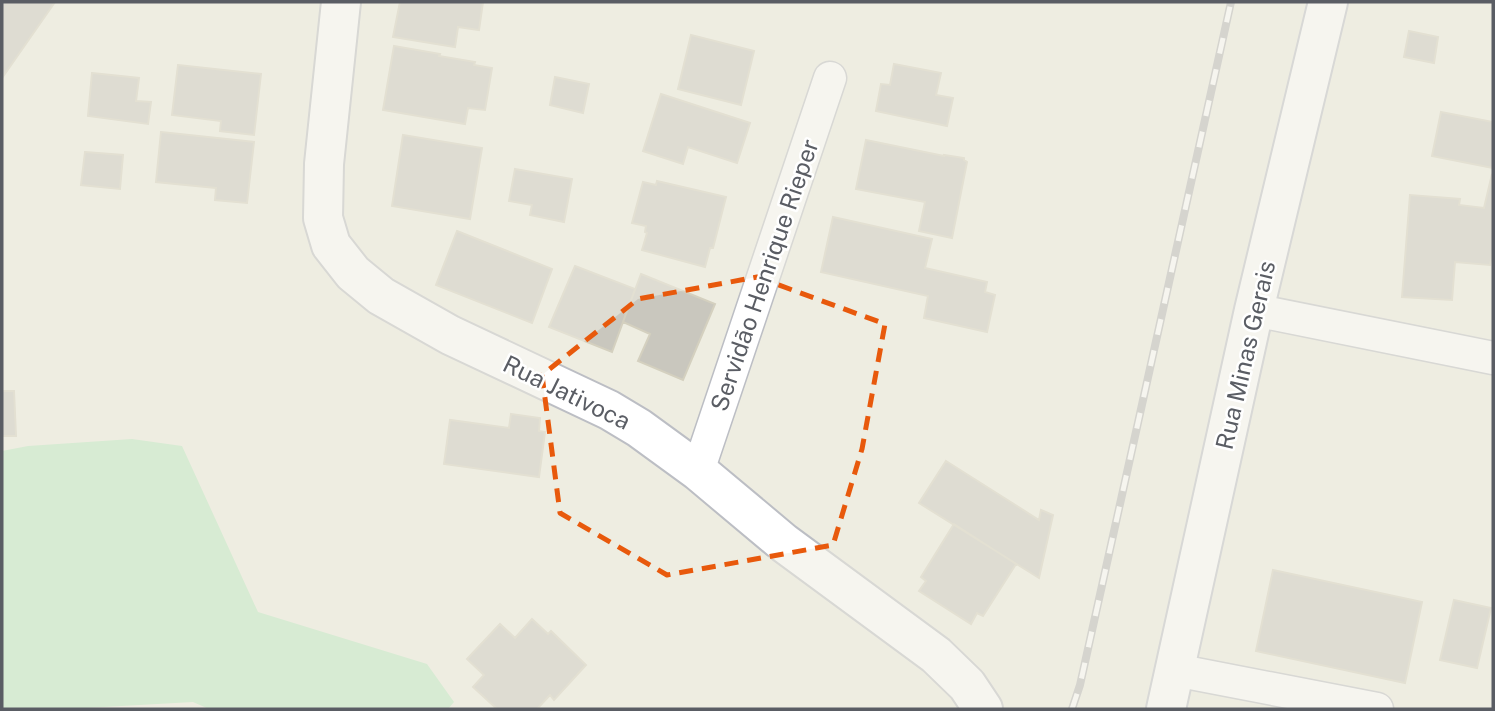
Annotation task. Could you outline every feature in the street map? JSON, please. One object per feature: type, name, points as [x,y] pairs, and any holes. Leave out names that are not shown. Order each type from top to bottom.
[{"type":"street","name":"Rua Jativoca","points":[[341,2],[324,164],[323,218],[331,245],[354,273],[381,296],[450,335],[609,410],[639,428],[698,471],[784,543],[936,655],[967,685],[983,709]]},
{"type":"street","name":"Rua Minas Gerais","points":[[1166,709],[1254,310],[1328,2]]},
{"type":"street","name":"Servidão Henrique Rieper","points":[[698,471],[830,78]]},
{"type":"street","points":[[1254,310],[1493,358]]},
{"type":"street","points":[[1175,670],[1377,709]]},
{"type":"highlighted area","points":[[757,277],[885,324],[862,449],[833,545],[667,575],[560,513],[542,375],[638,299]]},
{"type":"green space","points":[[132,439],[182,446],[258,612],[427,664],[454,702],[448,709],[209,709],[193,702],[68,709],[2,709],[2,451],[28,446]]},
{"type":"building","points":[[2,2],[55,2],[2,78]]},
{"type":"building","points":[[400,2],[483,2],[479,30],[458,27],[455,47],[393,37]]},
{"type":"building","points":[[1409,31],[1438,37],[1434,63],[1404,57]]},
{"type":"building","points":[[691,35],[754,51],[741,105],[678,89]]},
{"type":"building","points":[[394,46],[440,54],[439,56],[492,68],[485,110],[468,108],[465,124],[383,110]]},
{"type":"building","points":[[894,64],[941,73],[936,95],[953,98],[947,126],[876,111],[881,84],[890,85]]},
{"type":"building","points":[[178,65],[261,74],[254,135],[220,131],[221,121],[172,115]]},
{"type":"building","points":[[92,73],[139,78],[136,101],[151,102],[148,124],[88,116]]},
{"type":"building","points":[[555,77],[589,84],[583,113],[550,105]]},
{"type":"building","points":[[661,94],[750,123],[737,163],[688,147],[683,164],[643,151]]},
{"type":"building","points":[[1441,112],[1493,122],[1493,168],[1432,156]]},
{"type":"building","points":[[161,132],[254,142],[247,203],[215,200],[216,188],[156,182]]},
{"type":"building","points":[[403,135],[482,148],[470,219],[392,206]]},
{"type":"building","points":[[866,140],[964,158],[967,162],[952,238],[919,231],[925,202],[856,189]]},
{"type":"building","points":[[85,152],[123,155],[120,189],[81,185]]},
{"type":"building","points":[[515,169],[572,179],[564,222],[530,215],[532,205],[509,201]]},
{"type":"building","points":[[1492,174],[1493,251],[1490,265],[1455,262],[1452,300],[1402,297],[1410,195],[1460,199],[1459,205],[1484,208]]},
{"type":"building","points":[[657,181],[726,197],[713,248],[710,248],[705,267],[642,250],[647,233],[646,226],[632,223],[643,182],[656,185]]},
{"type":"building","points":[[833,217],[932,239],[925,268],[987,282],[985,292],[995,295],[987,332],[924,318],[928,296],[821,272]]},
{"type":"building","points":[[457,231],[552,269],[532,323],[436,285]]},
{"type":"building","points":[[575,266],[635,289],[612,352],[549,327]]},
{"type":"building","points":[[641,274],[715,304],[683,380],[638,361],[650,334],[623,322]]},
{"type":"building","points":[[2,391],[14,391],[16,436],[2,436]]},
{"type":"building","points":[[511,414],[540,418],[539,431],[545,432],[539,477],[444,464],[450,420],[509,428]]},
{"type":"building","points":[[946,461],[1039,520],[1041,510],[1053,515],[1039,578],[919,503]]},
{"type":"building","points":[[954,524],[1016,564],[983,616],[977,613],[971,624],[919,591],[926,581],[921,577]]},
{"type":"building","points":[[1273,570],[1422,602],[1405,683],[1256,651]]},
{"type":"building","points":[[1454,600],[1491,608],[1477,668],[1440,660]]},
{"type":"building","points":[[532,619],[548,634],[551,631],[586,665],[554,700],[550,695],[537,709],[497,709],[473,687],[484,675],[467,659],[500,624],[515,638]]},
{"type":"railway","points":[[1072,709],[1080,685],[1231,2]]}]
